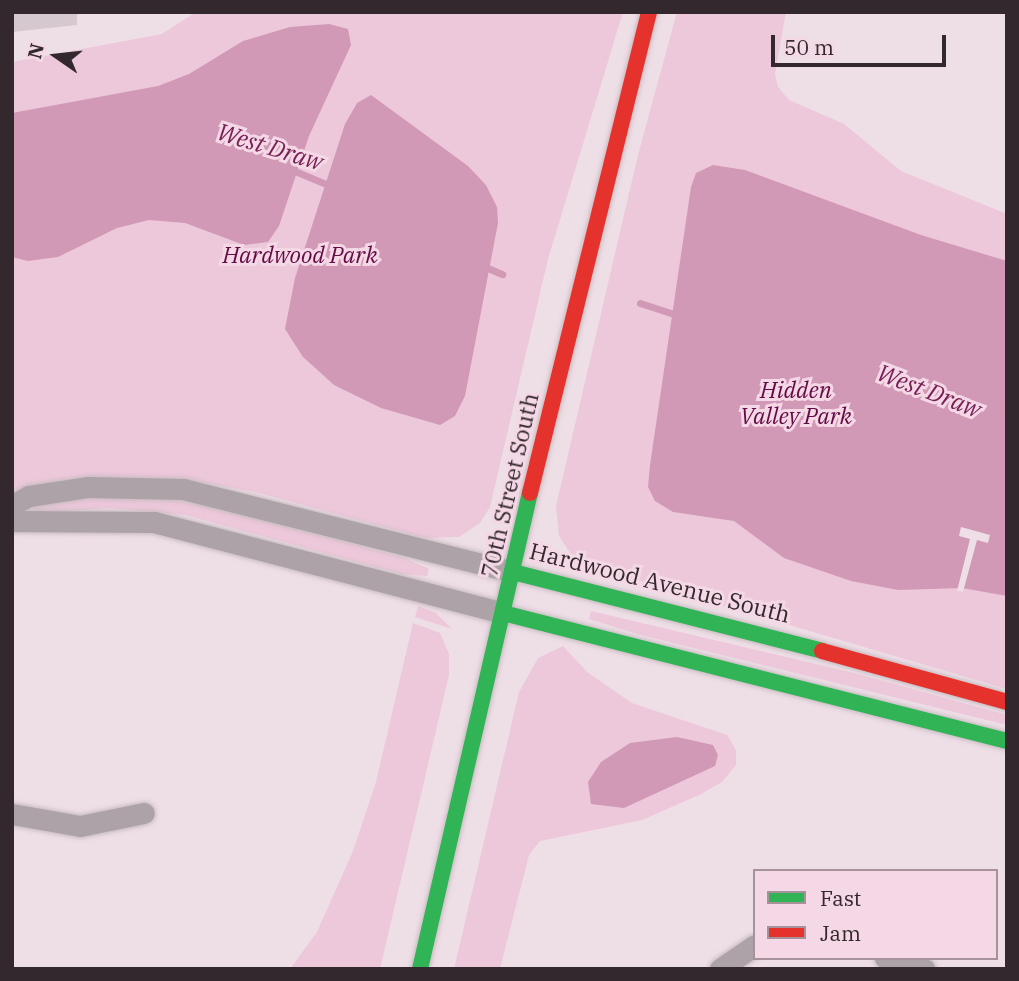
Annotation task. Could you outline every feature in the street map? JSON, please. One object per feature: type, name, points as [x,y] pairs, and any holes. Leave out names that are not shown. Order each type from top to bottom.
[{"type":"street","name":"70th Street South","points":[[420,969],[576,296],[649,12]]},
{"type":"street","name":"Hardwood Avenue South","points":[[12,505],[29,496],[88,487],[183,489],[718,622],[1007,702]]},
{"type":"street","points":[[12,521],[154,522],[1007,741]]},
{"type":"street","points":[[12,814],[80,826],[144,813]]},
{"type":"street","points":[[720,969],[747,949]]},
{"type":"street","points":[[892,960],[924,969]]},
{"type":"green space","name":"Hardwood Park","points":[[196,12],[623,12],[548,259],[490,507],[480,523],[459,537],[425,538],[255,492],[182,479],[88,479],[12,491],[12,62],[162,34]]},
{"type":"green space","name":"Hidden Valley Park","points":[[677,12],[786,12],[775,74],[778,87],[789,100],[844,124],[901,171],[1007,214],[1007,689],[595,568],[570,553],[559,536],[556,506],[638,155]]},
{"type":"green space","points":[[87,497],[173,499],[205,505],[402,557],[429,569],[427,576],[401,574],[185,515],[110,508],[36,513],[33,506]]},
{"type":"green space","points":[[418,606],[436,613],[452,629],[415,617]]},
{"type":"green space","points":[[591,611],[854,673],[1007,715],[1007,725],[637,634],[589,619]]},
{"type":"green space","points":[[413,623],[440,633],[449,654],[449,675],[380,969],[290,969],[317,932],[353,851],[376,782]]},
{"type":"green space","points":[[563,646],[587,672],[632,703],[727,735],[736,750],[736,765],[722,782],[642,820],[540,841],[529,855],[500,969],[454,969],[519,692],[538,658]]},
{"type":"water","points":[[329,24],[348,29],[351,45],[309,136],[279,226],[268,242],[244,245],[185,223],[149,220],[117,228],[58,257],[28,261],[12,257],[12,113],[158,86],[189,74],[243,41],[290,27]]},
{"type":"water","points":[[371,95],[468,166],[486,185],[497,207],[498,223],[465,396],[455,416],[440,425],[381,408],[334,385],[303,357],[285,329],[295,278],[345,124],[357,103]]},
{"type":"water","name":"Hidden Valley Park","points":[[713,165],[745,170],[921,235],[1007,261],[1007,596],[962,588],[898,590],[851,581],[784,558],[734,521],[673,512],[655,501],[648,487],[650,465],[691,187],[696,173]]},
{"type":"water","points":[[677,737],[713,745],[718,755],[715,766],[624,808],[591,804],[588,782],[601,762],[630,743]]},
{"type":"pier","points":[[961,527],[990,535],[988,543],[977,540],[963,592],[957,591],[970,539],[959,536]]},
{"type":"building","points":[[12,12],[77,12],[77,25],[12,32]]},
{"type":"waterway","name":"West Draw","points":[[290,169],[333,187]]},
{"type":"waterway","name":"West Draw","points":[[483,266],[502,274]]},
{"type":"waterway","name":"West Draw","points":[[640,303],[680,316]]},
{"type":"traffic: fast","points":[[420,969],[530,493]]},
{"type":"traffic: fast","points":[[513,572],[822,651]]},
{"type":"traffic: fast","points":[[503,613],[1007,741]]},
{"type":"traffic: jam","points":[[530,493],[649,12]]},
{"type":"traffic: jam","points":[[822,651],[1007,702]]}]
